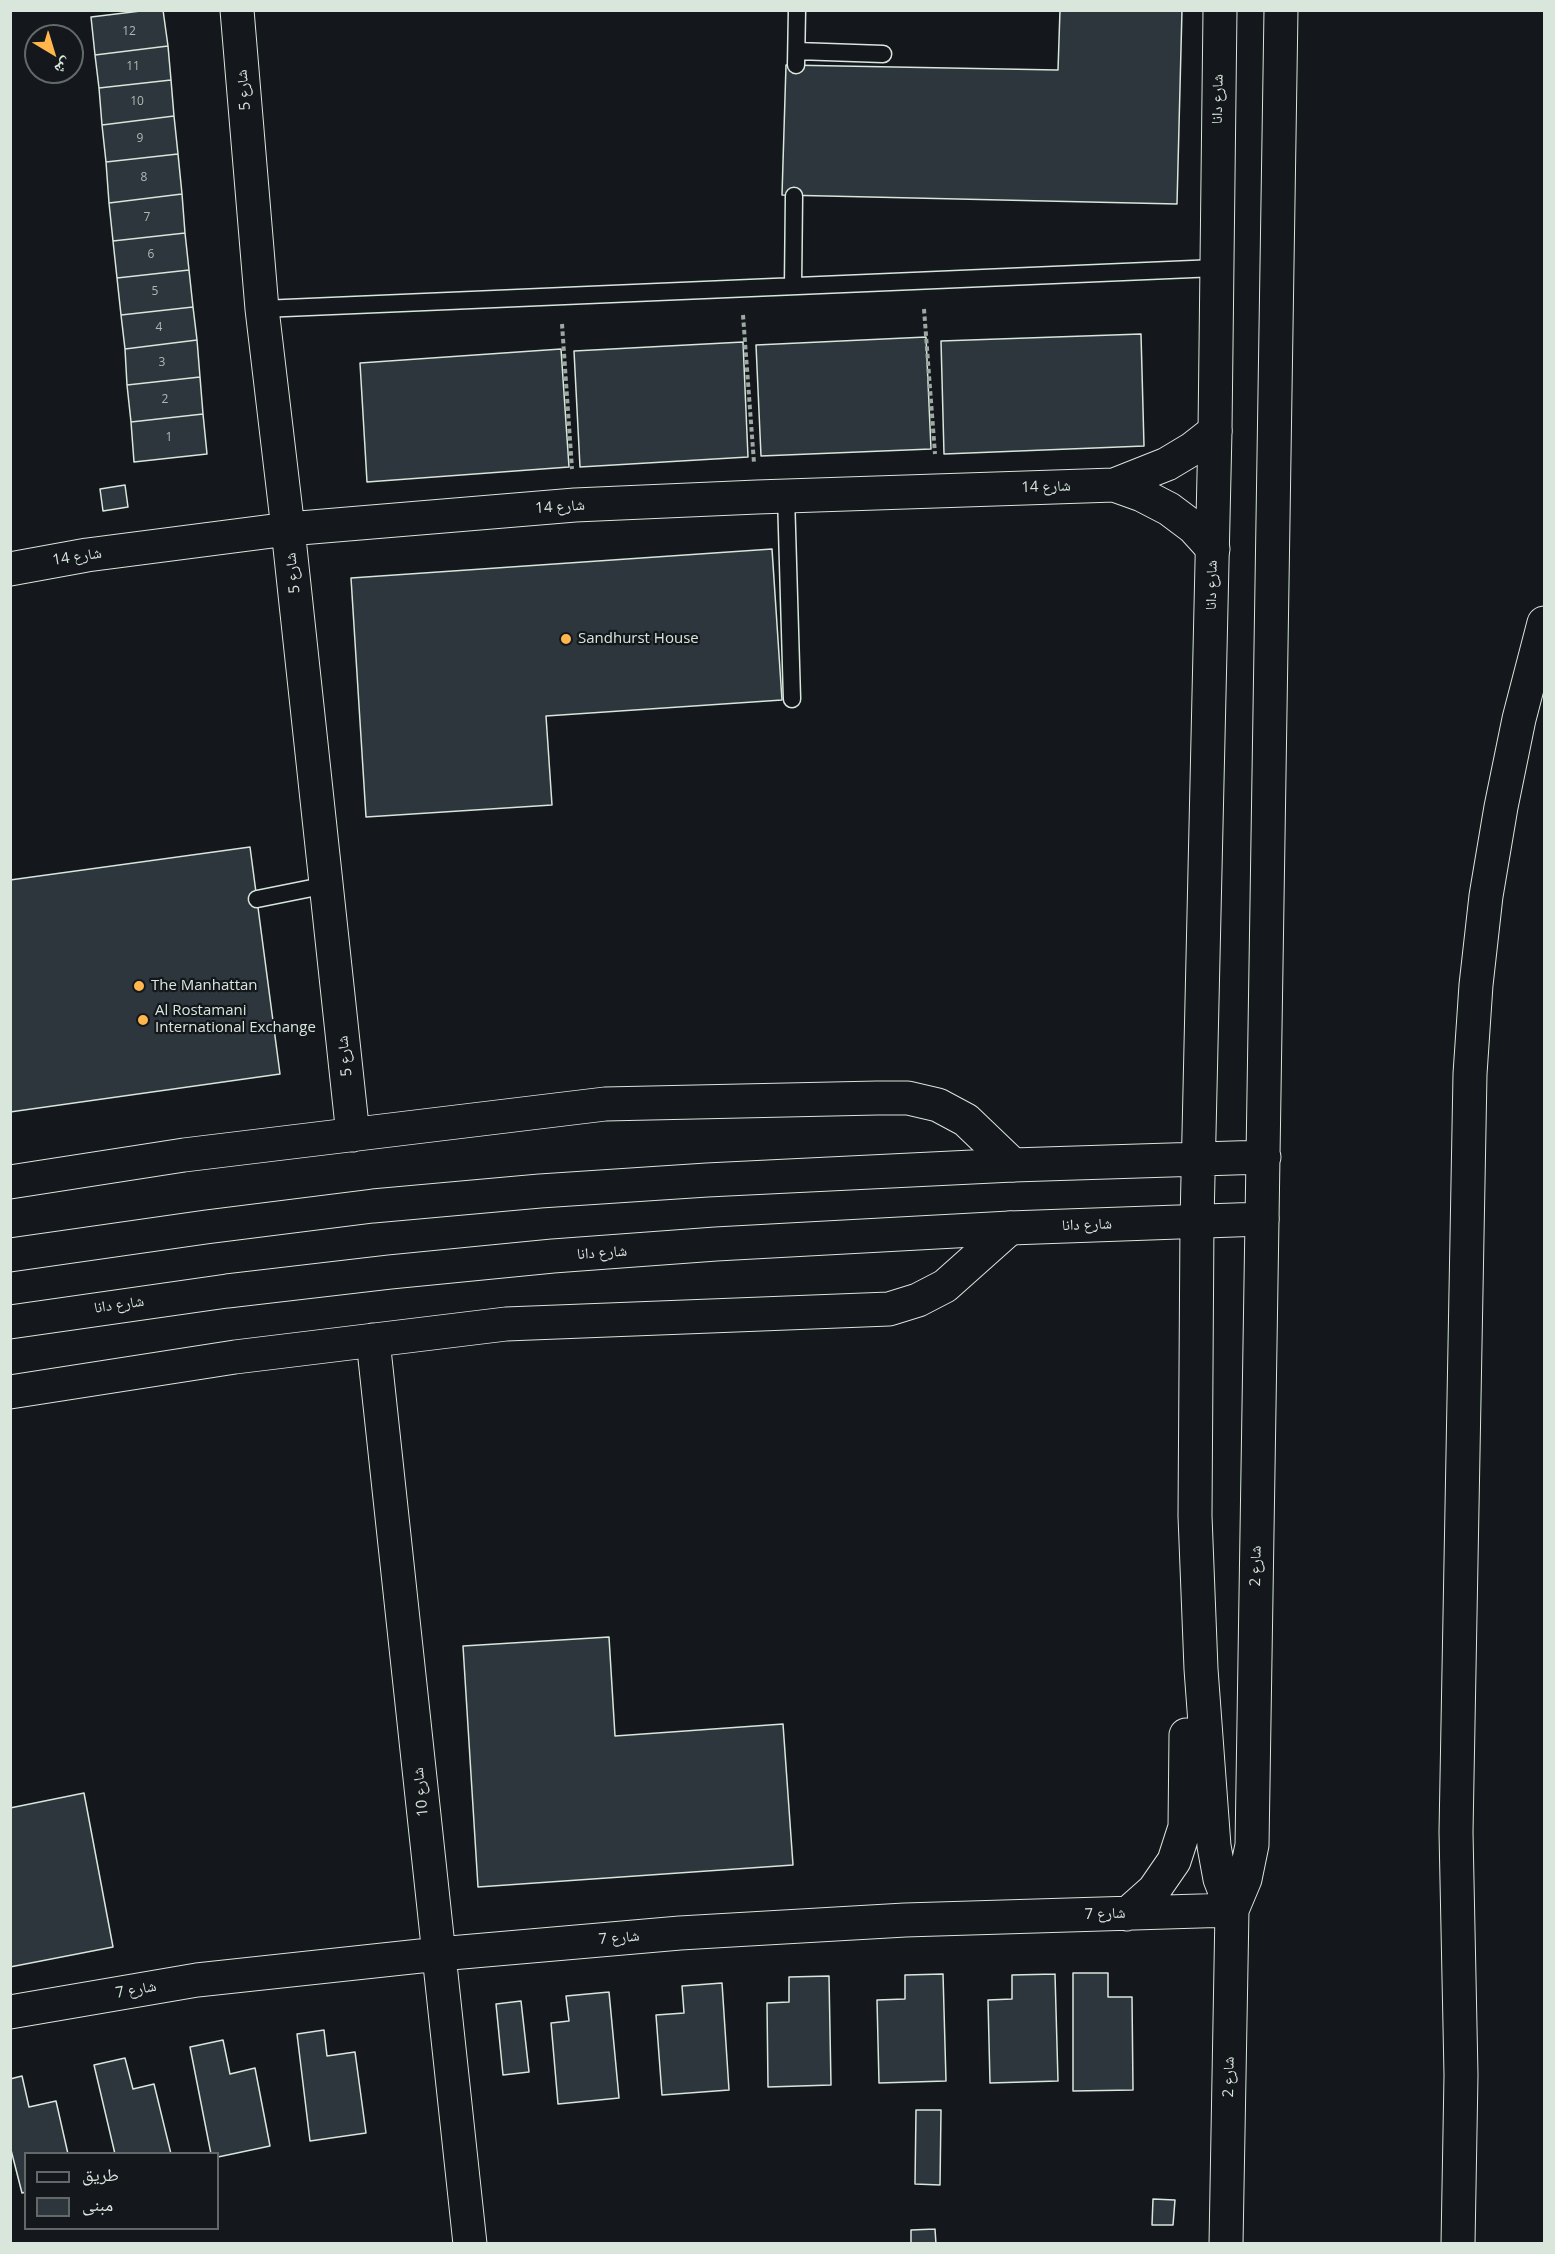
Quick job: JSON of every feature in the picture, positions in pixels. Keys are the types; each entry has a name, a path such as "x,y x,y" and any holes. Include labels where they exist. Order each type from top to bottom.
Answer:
{"main road":[{"name":"شارع 5","path":"237,10 262,309 353,1135"},
{"name":"شارع دانا","path":"1197,1221 1213,549 1220,10"},
{"path":"1262,1219 1281,10"},
{"name":"شارع 14","path":"10,568 87,555 288,529 575,506 771,496 1114,485 1167,464 1192,449 1215,431"},
{"name":"شارع 14","path":"1114,485 1142,495 1169,509 1193,528 1213,549"},
{"path":"1458,2244 1461,2076 1456,1832 1470,1086 1476,985 1486,896 1519,719 1545,623"},
{"path":"10,1182 184,1155 605,1104 908,1098 938,1105 966,1120 1013,1166"},
{"path":"10,1256 183,1230 340,1210 528,1192 707,1180 1264,1157"},
{"name":"شارع دانا","path":"10,1322 227,1291 401,1271 693,1246 1010,1227 1262,1219"},
{"name":"شارع 2","path":"1232,1910 1245,1879 1252,1845 1262,1219"},
{"name":"شارع 2","path":"1197,1221 1195,1516 1202,1669 1214,1846 1221,1879 1232,1910 1226,2244"},
{"path":"10,1392 235,1358 506,1324 889,1309 918,1300 945,1286 1010,1227"},
{"name":"شارع 10","path":"373,1340 470,2244"},
{"path":"1127,1914 1154,1890 1174,1861 1185,1827 1185,1696 1191,1681 1202,1669"},
{"name":"شارع 7","path":"10,2012 197,1980 439,1953 680,1933 881,1921 1232,1910"}],"lane":[{"path":"797,10 796,58 883,54"},
{"path":"793,286 794,196"},
{"path":"262,309 1216,268"},
{"path":"771,496 792,699"},
{"path":"256,899 327,885"}],"path":[{"path":"922,280 938,491"},
{"path":"741,288 771,496"},
{"path":"560,296 575,506"}],"building":[{"path":"163,10 168,46 95,55 91,17"},
{"path":"1060,10 1182,10 1177,204 782,195 786,65 1058,70"},
{"path":"168,46 171,80 99,88 95,55"},
{"path":"171,80 174,116 102,125 99,88"},
{"path":"174,116 178,154 106,162 102,125"},
{"path":"178,154 182,194 109,203 106,162"},
{"path":"182,194 185,233 113,241 109,203"},
{"path":"185,233 189,270 117,278 113,241"},
{"path":"189,270 193,307 121,315 117,278"},
{"path":"193,307 197,340 125,349 121,315"},
{"path":"1141,334 1144,446 944,454 941,341"},
{"path":"926,337 931,449 761,456 756,345"},
{"path":"197,340 200,377 127,385 125,349"},
{"path":"743,342 748,457 580,467 574,351"},
{"path":"561,349 569,467 367,482 360,363"},
{"path":"200,377 203,414 131,422 127,385"},
{"path":"203,414 207,454 134,462 131,422"},
{"path":"125,485 128,507 103,511 100,489"},
{"name":"Sandhurst House","path":"772,549 782,700 546,716 552,805 366,817 351,578"},
{"name":"The Manhattan","path":"250,847 280,1074 10,1112 10,880"},
{"path":"609,1637 615,1736 783,1724 793,1865 478,1887 463,1646"},
{"path":"84,1793 113,1947 10,1967 10,1808"},
{"path":"1073,1973 1108,1973 1108,1997 1132,1997 1133,2090 1073,2091"},
{"path":"943,1974 946,2081 879,2083 877,2000 905,1999 905,1975"},
{"path":"1055,1974 1058,2081 990,2083 988,2000 1012,1999 1012,1975"},
{"path":"829,1976 831,2085 768,2087 767,2003 789,2002 789,1977"},
{"path":"722,1983 729,2090 662,2095 656,2015 684,2013 682,1986"},
{"path":"609,1992 619,2098 558,2104 551,2023 569,2021 566,1996"},
{"path":"521,2001 529,2072 503,2075 496,2004"},
{"path":"324,2030 327,2056 355,2052 366,2133 310,2141 297,2034"},
{"path":"223,2040 230,2074 255,2068 270,2146 219,2157 219,2152 211,2152 190,2047"},
{"path":"125,2058 133,2089 154,2084 171,2152 115,2152 94,2065"},
{"path":"22,2076 29,2107 56,2101 68,2152 24,2152 24,2192 22,2193 10,2146 10,2079"},
{"path":"916,2110 941,2110 940,2185 915,2184"},
{"path":"1153,2199 1175,2200 1173,2225 1152,2225"},
{"path":"935,2229 936,2244 911,2244 911,2230"}],"place":[{"name":"Sandhurst House","path":"566,639"},
{"name":"The Manhattan","path":"139,986"},
{"name":"Al Rostamani International Exchange","path":"143,1020"}]}
